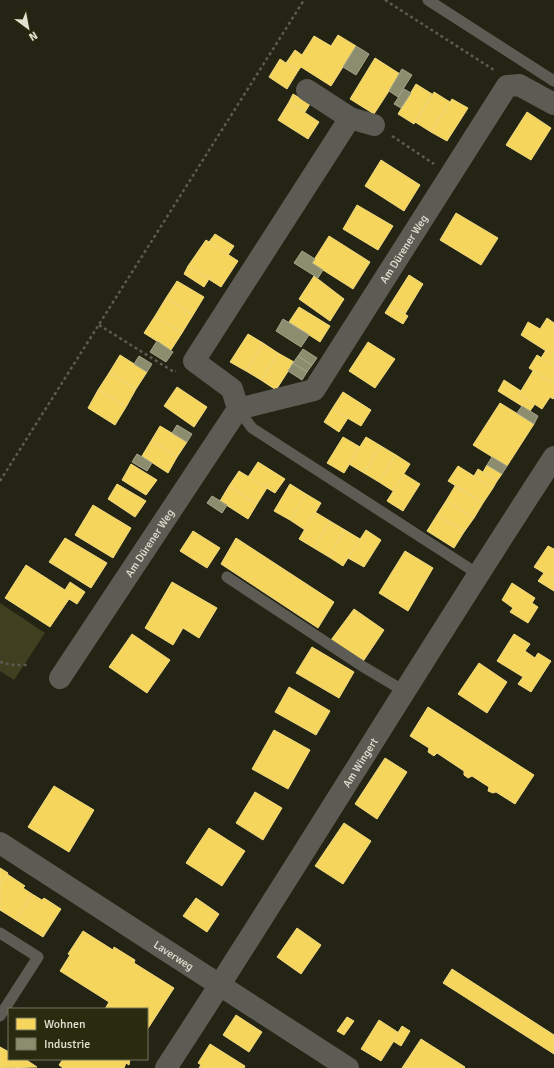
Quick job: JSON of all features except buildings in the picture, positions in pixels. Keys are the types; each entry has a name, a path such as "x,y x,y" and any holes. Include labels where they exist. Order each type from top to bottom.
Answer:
{"street":[{"path":"507,86 518,85 554,104"},
{"name":"Am Dürener Weg","path":"60,678 238,409 314,390 507,86"},
{"path":"307,90 350,118 374,125"},
{"path":"238,409 232,389 194,361 350,118"},
{"name":"Am Wingert","path":"166,1068 220,985 478,574 554,457"},
{"name":"Laverweg","path":"0,843 348,1068"}],"lane":[{"path":"428,0 554,81"},
{"path":"238,409 252,428 478,574"},
{"path":"227,577 362,666 404,691"},
{"path":"0,933 38,957 0,1016"}],"path":[{"path":"0,481 304,0"},
{"path":"385,0 494,70 507,86"},
{"path":"374,125 450,174"},
{"path":"99,325 174,372 194,361"},
{"path":"0,662 11,665 27,665"}],"shaded area":[{"path":"0,603 45,633 14,680 0,671"}]}
